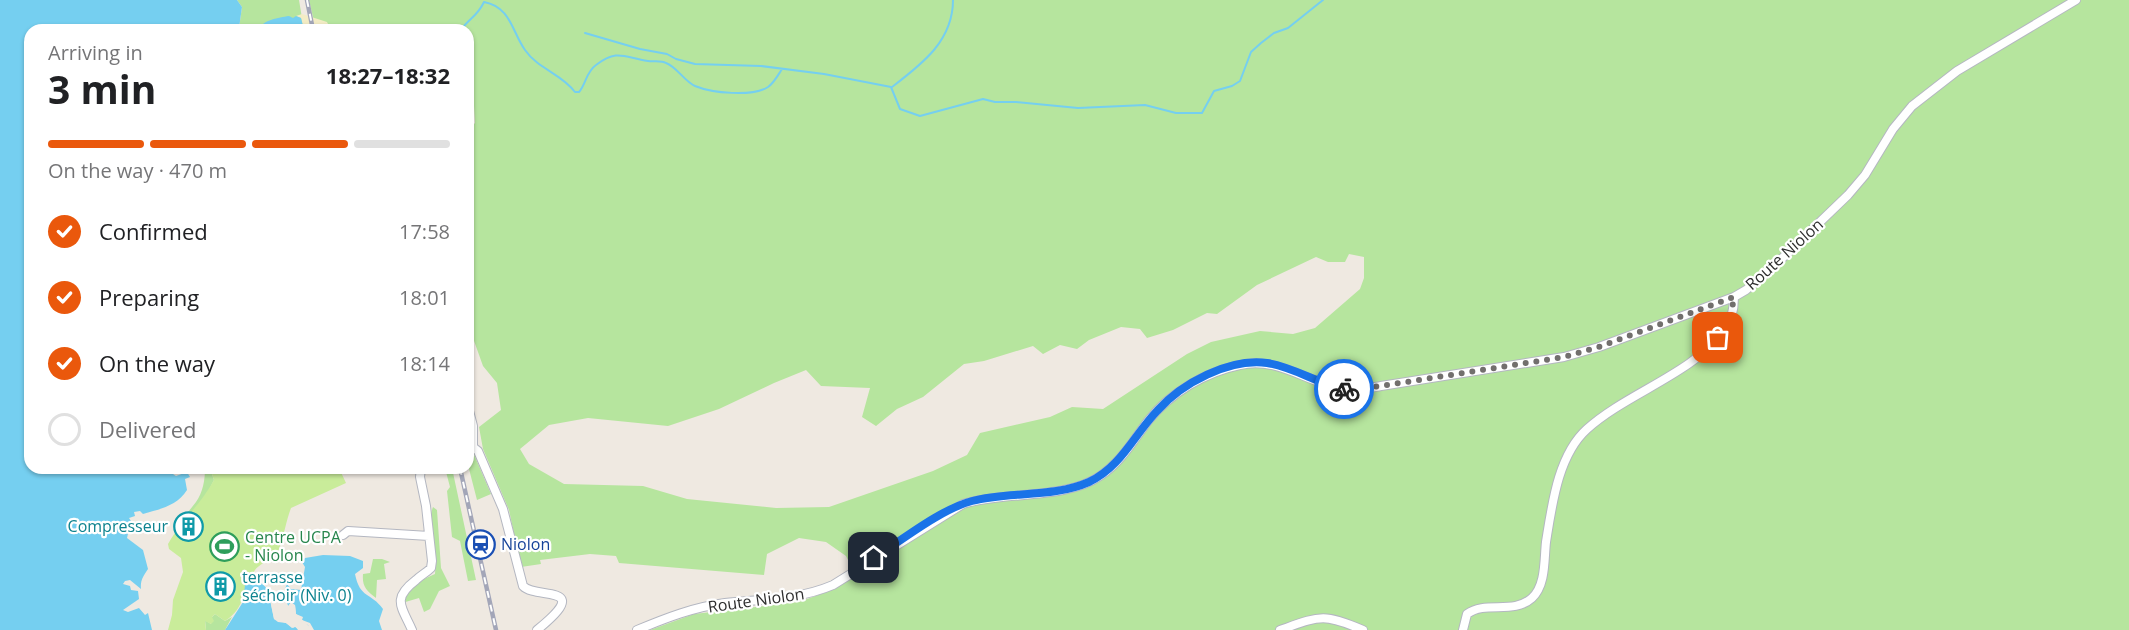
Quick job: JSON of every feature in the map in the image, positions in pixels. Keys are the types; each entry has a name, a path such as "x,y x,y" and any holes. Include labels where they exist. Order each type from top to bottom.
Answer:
{"street":[{"name":"Route Niolon","path":"637,630 696,609 725,603 792,597 816,591 833,585 963,504 982,499 1064,489 1091,481 1120,459 1157,410 1175,395 1208,376 1230,367 1265,363 1278,365 1342,389 1355,390 1564,357 1599,347 1734,297 1760,280 1848,195 1865,175 1900,118 1912,106 1957,71 2076,0"},
{"path":"1463,630 1467,614 1476,609 1516,606 1524,604 1534,596 1541,584 1558,484 1580,436 1600,418 1713,344 1730,321 1734,297"},
{"path":"474,448 478,451 503,509 523,586 531,591 554,593 561,600 561,605 555,615 537,630"},
{"path":"412,630 400,602 401,595 411,583 431,568 432,561 422,474"},
{"path":"343,535 348,531 429,536"},
{"path":"1280,630 1324,617 1363,630"}],"green space":[{"path":"237,0 299,0 303,24 293,18 265,24 240,24 242,7"},
{"path":"309,0 2129,0 2129,630 650,630 694,614 799,602 829,591 855,574 846,556 826,542 799,538 767,554 764,575 619,563 616,556 590,554 540,560 541,564 521,567 509,510 483,449 479,427 501,410 497,383 483,366 474,341 474,24 315,24","holes":["1349,254 1364,257 1364,278 1360,289 1315,328 1293,334 1260,331 1211,342 1187,354 1103,409 1072,407 1050,417 980,433 967,455 933,471 829,507 776,508 687,499 643,486 564,484 529,464 520,449 549,425 588,418 668,426 719,409 806,370 821,386 870,388 862,417 876,426 897,409 923,397 964,364 984,361 1033,346 1043,354 1060,345 1077,349 1089,340 1121,327 1140,329 1147,338 1173,330 1207,313 1217,314 1257,285 1316,257 1328,262 1345,262"]},
{"path":"474,454 491,494 477,500 470,474 474,474"},
{"path":"205,474 212,474 214,480 206,496 183,523 200,494"},
{"name":"Centre UCPA - Niolon","path":"212,474 342,474 346,483 291,508 277,552 255,570 232,616 225,621 215,614 211,624 205,621 206,630 168,630 173,600 183,572 181,558 169,549 168,544 214,480"},
{"path":"447,474 453,474 476,580 468,581 460,541 452,537 447,491 450,487"},
{"path":"433,507 437,510 441,568 450,586 439,591 430,609 424,612 419,598 402,603 411,588 435,574 431,520"},
{"path":"373,559 390,562 384,564 386,579 377,580 376,598 365,588 363,582 363,574 370,573"},
{"path":"215,614 225,621 232,617 225,630 206,630 205,620 211,624"}],"sand":[{"path":"302,14 328,24 302,24 301,18 296,16"}],"water":[{"path":"0,0 237,0 242,7 240,24 24,24 24,474 173,474 176,476 188,474 190,477 185,479 187,490 178,500 168,506 143,514 140,511 134,512 135,516 129,518 131,521 127,538 143,550 148,569 142,580 141,589 130,580 123,584 130,586 131,590 138,591 139,599 123,610 128,612 139,608 145,615 148,613 152,630 0,630"},
{"path":"296,16 301,18 302,24 264,24 276,18"},
{"path":"323,555 350,556 363,561 363,568 355,574 357,582 363,592 383,609 379,621 382,630 313,630 296,614 295,605 288,606 286,601 290,596 285,589 287,584 291,589 301,590 305,567 302,562 305,558"},
{"path":"250,579 260,582 271,591 264,595 270,599 274,619 292,628 295,626 298,630 225,630 243,602 245,585"}],"pier":[{"path":"251,576 261,580 273,590 269,596 272,598 276,617 296,624 301,630 274,619 270,600 264,595 270,591 260,582 250,579"},
{"path":"283,600 288,606 291,602 295,605 296,614 303,617 302,620 310,623 314,630 310,630 308,625 300,622 293,615 292,606 286,608"}],"waterway":[{"path":"892,87 924,60 942,39 952,15 953,0"},
{"path":"585,33 640,49 667,54 695,64 761,66 824,74 891,87 900,109 920,116 983,99 995,102 1078,108 1145,105 1176,113 1202,113 1214,91 1240,81 1251,52 1274,33 1288,28 1323,0"},
{"path":"466,24 484,2 500,9 510,21 530,57 564,81 575,92 579,92 593,68 616,55 664,62 695,86 721,92 742,93 761,90 768,87 782,69"}],"railway":[{"path":"307,0 312,24"},
{"path":"461,474 496,630"}],"way so far":[{"path":"1344,389 1355,390 1564,357 1599,347 1734,297 1730,321 1718,338"}],"place":[{"name":"Compresseur","path":"189,526"},
{"name":"Niolon","path":"480,544"},
{"name":"Centre UCPA - Niolon","path":"224,546"},
{"name":"terrasse séchoir (Niv. 0)","path":"221,586"}],"route":[{"path":"874,558 963,504 982,499 1064,489 1091,481 1110,468 1126,452 1157,410 1166,402 1193,384 1230,367 1252,363 1278,365 1344,389"}]}
